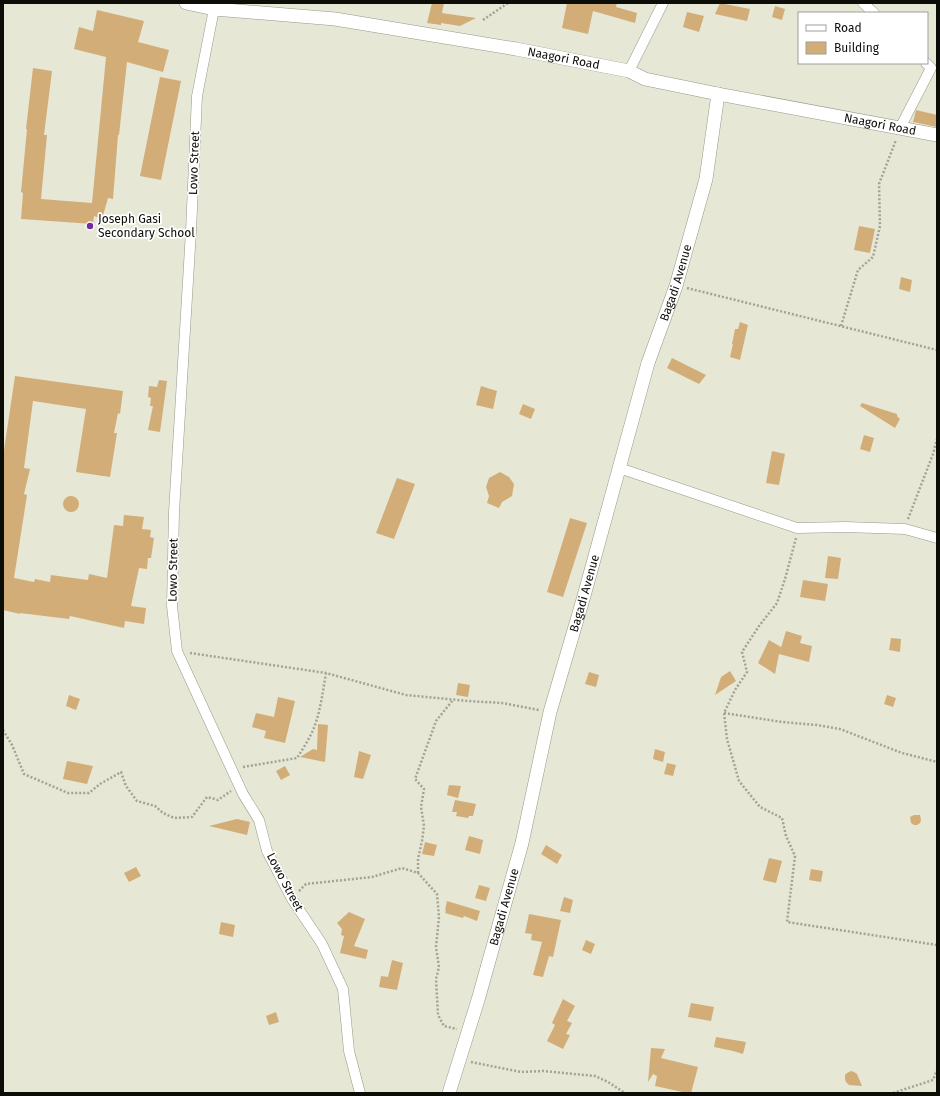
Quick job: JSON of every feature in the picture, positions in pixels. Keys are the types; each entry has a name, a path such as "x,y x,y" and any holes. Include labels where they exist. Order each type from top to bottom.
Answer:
{"street":[{"path":"629,71 663,3"},
{"path":"863,3 873,12"},
{"name":"Naagori Road","path":"194,4 214,9 334,19 516,49 629,71 646,79 718,94 937,135"},
{"name":"Lowo Street","path":"214,9 197,96 191,231 174,512 172,606 177,651 243,794 259,820 267,851 292,899 322,944 343,989 349,1051 360,1093"},
{"path":"900,128 928,66"},
{"name":"Bagadi Avenue","path":"449,1093 522,843 550,712 584,596 648,363 676,286 706,178 718,94"},
{"path":"619,468 797,528 845,527 904,529 937,538"}],"path":[{"path":"483,20 508,3"},
{"path":"841,326 858,270 873,257 880,226 879,184 900,128"},
{"path":"676,286 937,350"},
{"path":"904,529 933,454 937,438"},
{"path":"797,528 794,547 777,603 759,626 742,652 747,672 735,690 724,713 727,739 739,781 760,806 782,818 786,836 795,856 787,922 937,945"},
{"path":"177,651 326,673 406,695 502,703 550,712"},
{"path":"232,769 297,758 316,723 326,673"},
{"path":"418,873 418,859 424,826 421,807 424,789 415,779 436,721 453,700"},
{"path":"724,713 840,729 902,753 937,762"},
{"path":"3,730 12,745 24,774 68,793 89,793 100,784 121,772 126,786 137,801 156,806 163,813 174,818 192,817 206,797 218,800 232,791"},
{"path":"292,899 306,884 372,877 402,868 418,873 437,894 439,917 436,947 439,967 436,979 438,1015 444,1026 468,1031"},
{"path":"460,1059 495,1068 521,1072 543,1071 596,1076 625,1093"},
{"path":"893,1093 933,1080 937,1070"}],"building":[{"path":"432,3 444,3 442,13 476,18 460,26 441,23 441,25 427,23"},
{"path":"567,3 617,3 616,7 637,13 635,23 593,11 588,34 562,28"},
{"path":"720,3 750,9 747,21 715,14"},
{"path":"775,6 785,9 782,20 772,17"},
{"path":"97,10 144,21 138,42 169,50 163,72 127,62 118,135 113,199 108,198 102,219 94,216 93,224 21,219 23,193 21,192 26,129 33,68 52,71 44,135 47,135 41,199 92,203 106,57 74,49 79,27 93,31"},
{"path":"687,12 704,16 699,32 683,27"},
{"path":"160,77 181,81 161,180 140,176"},
{"path":"916,110 937,115 937,127 913,122"},
{"path":"859,226 875,229 870,253 854,250"},
{"path":"901,277 912,280 910,292 899,289"},
{"path":"740,322 748,325 740,360 730,357 735,329 738,329"},
{"path":"672,358 706,375 699,384 667,368"},
{"path":"15,376 123,391 120,414 118,413 114,433 117,433 110,477 76,472 86,409 33,401 24,468 30,469 24,494 27,495 14,578 34,582 35,579 50,582 51,575 88,580 89,574 107,578 114,525 123,526 124,515 144,517 142,529 151,530 150,537 154,538 151,558 148,558 147,569 139,568 131,606 146,608 144,624 125,621 124,628 70,616 69,619 20,614 3,610 3,457"},
{"path":"159,380 167,381 160,432 148,430 153,406 150,406 151,398 148,397 149,386 157,387"},
{"path":"481,386 497,391 493,409 476,405"},
{"path":"862,403 897,414 900,419 895,428 860,406"},
{"path":"523,404 535,409 531,419 519,414"},
{"path":"864,435 874,438 870,452 860,449"},
{"path":"772,451 785,454 779,485 766,483"},
{"path":"500,472 509,477 514,484 512,496 502,502 499,508 487,503 489,496 486,487 489,478"},
{"path":"397,478 415,484 394,539 376,533"},
{"path":"71,496 77,498 79,504 77,510 71,512 65,510 63,504 65,498"},
{"path":"570,518 587,523 563,597 547,592"},
{"path":"828,556 841,558 838,579 825,578"},
{"path":"803,580 828,584 825,601 800,597"},
{"path":"786,631 802,636 800,643 812,646 809,662 779,654 775,674 758,663 769,640 781,647 780,651"},
{"path":"891,638 901,639 900,652 889,650"},
{"path":"730,671 736,681 715,695 721,677"},
{"path":"589,672 599,675 596,687 585,684"},
{"path":"458,683 470,685 468,697 456,695"},
{"path":"69,695 80,699 76,710 66,706"},
{"path":"887,695 896,698 893,707 884,704"},
{"path":"278,697 295,701 285,743 264,738 266,731 252,727 256,713 274,717"},
{"path":"318,724 328,725 325,762 300,757 313,749 317,750"},
{"path":"655,749 665,752 663,762 653,759"},
{"path":"359,751 371,755 363,779 354,777"},
{"path":"67,761 93,766 87,784 63,779"},
{"path":"667,763 676,765 673,776 664,774"},
{"path":"285,766 290,775 281,780 276,771"},
{"path":"449,785 461,786 458,798 447,795"},
{"path":"455,800 476,804 473,816 469,816 468,818 456,816 457,812 452,812"},
{"path":"920,815 921,820 917,825 911,823 910,817"},
{"path":"237,819 250,822 247,835 209,826"},
{"path":"469,836 483,840 480,854 465,850"},
{"path":"425,842 437,845 434,856 422,854"},
{"path":"546,845 562,855 557,864 541,854"},
{"path":"769,858 782,861 776,883 763,880"},
{"path":"136,867 141,876 129,882 124,873"},
{"path":"811,869 823,871 821,882 809,880"},
{"path":"479,885 490,888 486,901 475,898"},
{"path":"564,897 573,900 570,913 560,911"},
{"path":"447,901 480,911 477,921 464,916 463,918 445,913"},
{"path":"349,912 365,919 354,946 368,950 366,959 340,953 344,936 341,935 342,929 337,923"},
{"path":"529,914 561,920 553,957 549,956 543,977 533,975 542,942 531,940 532,934 525,933"},
{"path":"221,922 235,925 233,937 219,934"},
{"path":"586,940 595,944 591,954 582,950"},
{"path":"392,960 403,963 397,990 379,987 381,976 388,977"},
{"path":"563,999 575,1006 567,1021 572,1023 566,1034 570,1035 563,1049 547,1041 555,1025 552,1023"},
{"path":"691,1003 714,1007 711,1021 688,1017"},
{"path":"276,1012 279,1022 269,1025 266,1016"},
{"path":"716,1037 746,1042 743,1054 714,1047"},
{"path":"651,1048 665,1049 661,1058 698,1067 691,1093 655,1086 657,1076 653,1074 648,1082"},
{"path":"851,1071 857,1074 862,1086 849,1085 846,1082 845,1075"}],"place":[{"name":"Joseph Gasi Secondary School","path":"90,226"}]}
